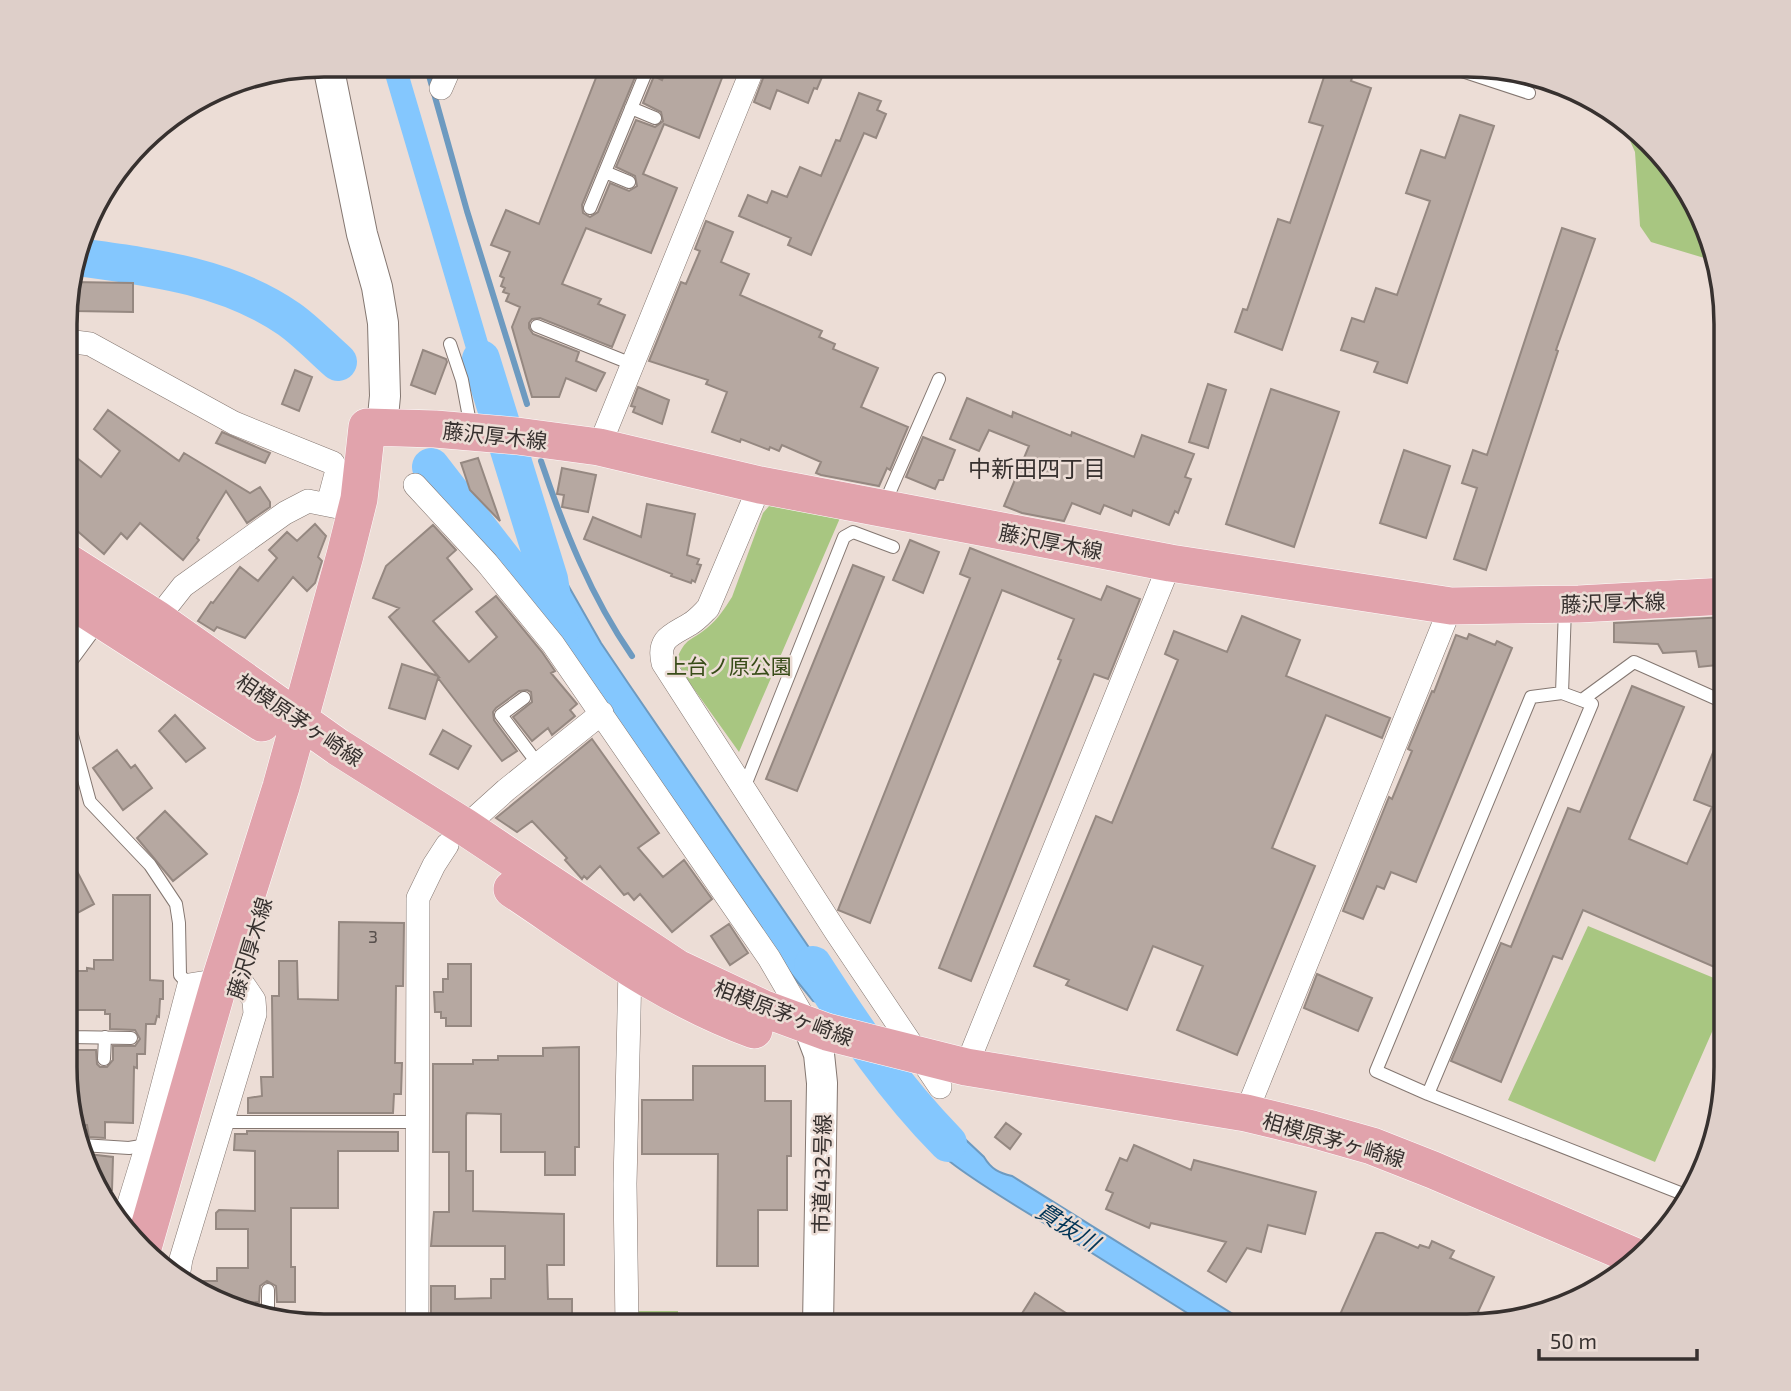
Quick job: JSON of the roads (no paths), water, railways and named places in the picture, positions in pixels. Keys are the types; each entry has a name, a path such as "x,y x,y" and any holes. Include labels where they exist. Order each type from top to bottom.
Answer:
{"main road":[{"name":"藤沢厚木線","path":"375,427 490,434 599,447 760,485 1170,563 1451,606 1714,597"},
{"name":"藤沢厚木線","path":"302,736 342,508 375,427"},
{"name":"藤沢厚木線","path":"146,1238 216,981 326,665 366,525 375,427"},
{"name":"相模原茅ヶ崎線","path":"77,568 157,619 302,736 456,836 677,968 762,1008 824,1043"},
{"name":"相模原茅ヶ崎線","path":"80,606 259,721 302,736"},
{"name":"相模原茅ヶ崎線","path":"456,836 630,970 695,1006 751,1029 824,1043 1308,1153 1424,1191 1607,1270"},
{"name":"藤沢厚木線","path":"157,1249 216,981"},
{"name":"相模原茅ヶ崎線","path":"931,1069 1246,1113 1312,1129 1373,1146 1629,1254"}],"street":[{"path":"330,77 383,323 385,396 375,427"},
{"path":"442,88 446,77"},
{"path":"599,447 749,77"},
{"path":"77,342 90,344 234,423 332,463 337,470 342,508 309,501 285,513 183,586 157,619"},
{"path":"415,485 487,563 552,644 602,713 824,1043"},
{"path":"760,485 708,608 694,623 671,634 660,653 688,705 931,1069"},
{"path":"931,1069 1170,563"},
{"path":"1246,1113 1451,606"},
{"path":"416,1313 418,898 434,865 456,836 506,789 602,713"},
{"path":"627,1313 625,1184 630,970"},
{"path":"126,1214 147,1145 216,981 254,1000 255,1014 180,1267"},
{"name":"市道432号線","path":"818,1313 824,1043"}],"lane":[{"path":"590,208 644,77"},
{"path":"1484,78 1529,93"},
{"path":"631,108 655,118"},
{"path":"605,172 629,182"},
{"path":"537,326 632,364"},
{"path":"450,344 462,380 490,434"},
{"path":"882,509 939,379"},
{"path":"744,788 844,537 853,532 893,547"},
{"path":"1562,694 1565,604"},
{"path":"1582,701 1634,662 1714,697"},
{"path":"1429,1094 1592,704 1562,694 1531,697 1376,1071 1429,1094 1679,1193"},
{"path":"524,698 502,715 538,764"},
{"path":"78,756 90,802 150,865 176,904 180,975 216,981"},
{"path":"78,1037 131,1038"},
{"path":"104,1059 105,1037"},
{"path":"223,1122 416,1122"},
{"path":"90,1146 129,1148 147,1145"},
{"path":"268,1290 268,1308"}],"water":[{"path":"556,564 601,643 836,987 859,1015 813,1001 783,964 524,594 533,581"},
{"name":"貫抜川","path":"888,1101 933,1109 996,1170 1012,1176 1232,1314 1189,1314 962,1171 904,1121"}],"waterway":[{"path":"398,77 481,359"},
{"path":"429,77 467,211 527,404"},
{"path":"86,258 188,276 240,293 289,319 338,362"},
{"path":"481,359 549,579 555,617"},
{"path":"541,461 559,512 591,586 632,656"},
{"path":"431,467 526,590 562,627"},
{"path":"813,965 876,1057 910,1101 948,1143"}],"district":[{"name":"中新田四丁目","path":"1037,468"}],"park label":[{"name":"上台ノ原公園","path":"729,665"}]}
